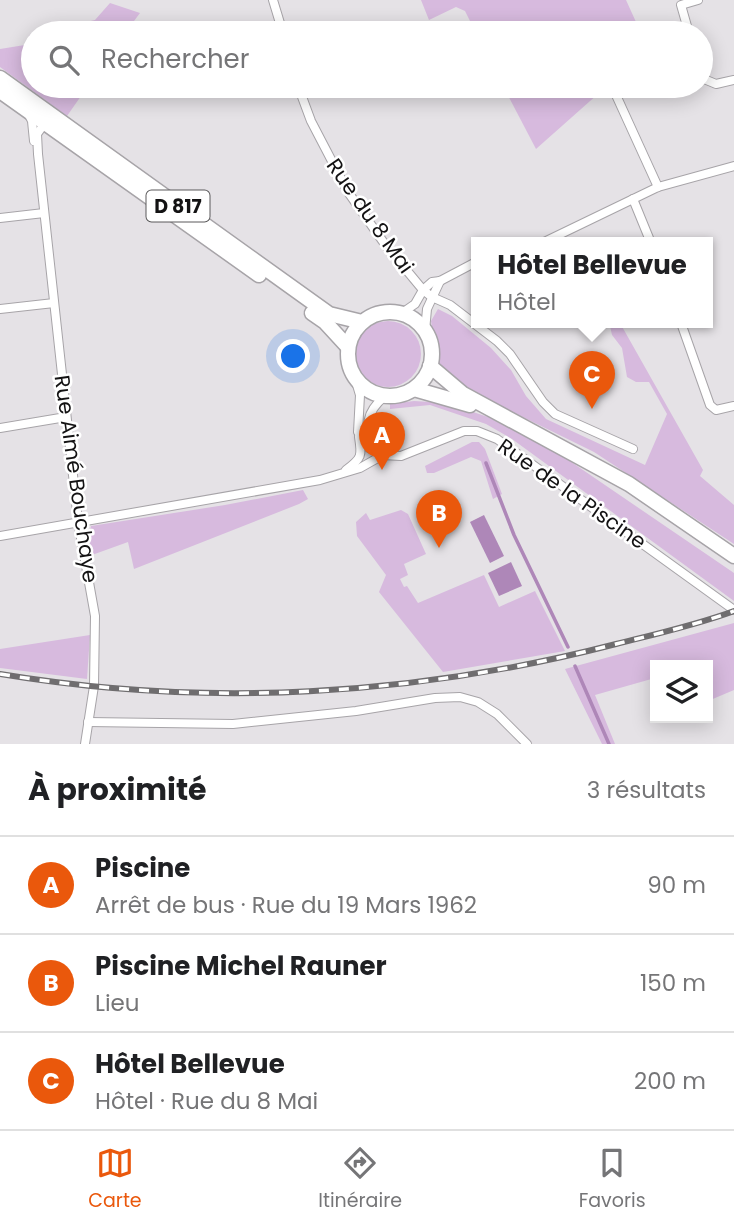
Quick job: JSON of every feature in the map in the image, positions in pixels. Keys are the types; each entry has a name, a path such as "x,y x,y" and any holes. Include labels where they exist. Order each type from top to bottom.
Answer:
{"main road":[{"name":"D 817","path":"0,78 21,93"},
{"name":"D 817","path":"0,92 325,322 348,347"},
{"name":"D 817","path":"28,98 329,314 362,322"},
{"path":"381,313 402,313 411,317 425,331 430,342 430,366 424,379 414,389 395,396 374,393 355,378 350,369 348,347 355,329 362,322 381,313"},
{"path":"430,366 463,394 629,484 734,556"},
{"path":"414,389 501,415"}],"street":[{"path":"273,0 279,21"},
{"path":"686,21 681,5 698,0"},
{"path":"713,83 734,80"},
{"name":"Rue du 8 Mai","path":"302,98 311,121 348,192 384,243 423,290 471,321"},
{"path":"617,98 658,187"},
{"path":"26,110 32,121 38,154"},
{"name":"Rue Aimé Bouchaye","path":"45,123 37,134 38,154 78,521 96,630 94,686 85,744"},
{"path":"555,237 658,187 734,166"},
{"path":"633,200 649,237"},
{"path":"0,218 44,213"},
{"path":"402,313 415,304 423,290 432,282 440,281 471,265"},
{"path":"425,331 427,309 440,281"},
{"path":"0,309 54,303"},
{"name":"Rue du 8 Mai","path":"480,328 510,354 543,402 555,414 632,449"},
{"path":"683,328 710,405 716,410 734,406"},
{"path":"0,536 320,480 346,470 361,454 358,431 360,395 355,378"},
{"path":"379,452 368,429 373,407 385,396"},
{"path":"0,428 66,416"},
{"path":"358,431 369,448 379,452"},
{"name":"Rue de la Piscine","path":"320,480 360,468 379,452 401,456 464,431 477,431 497,439 734,610"},
{"path":"88,722 233,724 460,697 478,702 498,715 527,744"}],"shaded area":[{"path":"421,0 626,0 636,21 470,21 465,11 456,7 429,20"},
{"path":"110,3 140,13 134,21 91,21 95,20"},
{"path":"21,46 21,82 0,67 0,49"},
{"path":"42,98 80,98 67,116"},
{"path":"509,98 593,98 536,149"},
{"path":"438,309 452,316 491,348 511,370 526,396 546,419 645,465 667,414 649,382 636,382 627,377 622,348 612,335 610,328 623,328 703,470 700,476 734,505 734,544 594,452 447,377 437,362 431,321"},
{"path":"394,321 412,330 419,341 419,367 412,378 401,385 382,387 364,378 357,367 355,348 364,330 375,323"},
{"path":"414,401 446,403 488,417 561,455 734,573 734,601 512,439 486,424 430,405 390,409 390,404"},
{"path":"472,442 479,442 485,449 502,494 493,499 481,461 471,457 434,473 427,473 425,466"},
{"path":"303,490 308,499 299,504 134,569 128,542 92,555 89,538 91,526"},
{"path":"401,510 408,514 426,554 404,564 408,575 400,579 418,603 484,575 499,607 535,591 565,651 443,672 379,592 386,575 357,536 356,522 366,513 370,520"},
{"path":"484,515 504,556 490,563 470,522"},
{"path":"511,562 522,586 499,596 488,573"},
{"path":"734,623 734,690 713,699 713,660 650,660 650,679 595,695 615,744 602,744 565,669"},
{"path":"90,635 87,679 0,668 0,649"}],"waterway":[{"path":"486,463 514,535 568,647"},
{"path":"575,666 609,744"}],"railway":[{"path":"0,674 77,685 154,691 310,691 387,685 540,662 676,629 734,611"}],"place":[{"name":"Hôtel Bellevue","path":"592,409"},
{"name":"Piscine","path":"382,470"},
{"name":"Piscine Michel Rauner","path":"439,548"}]}
